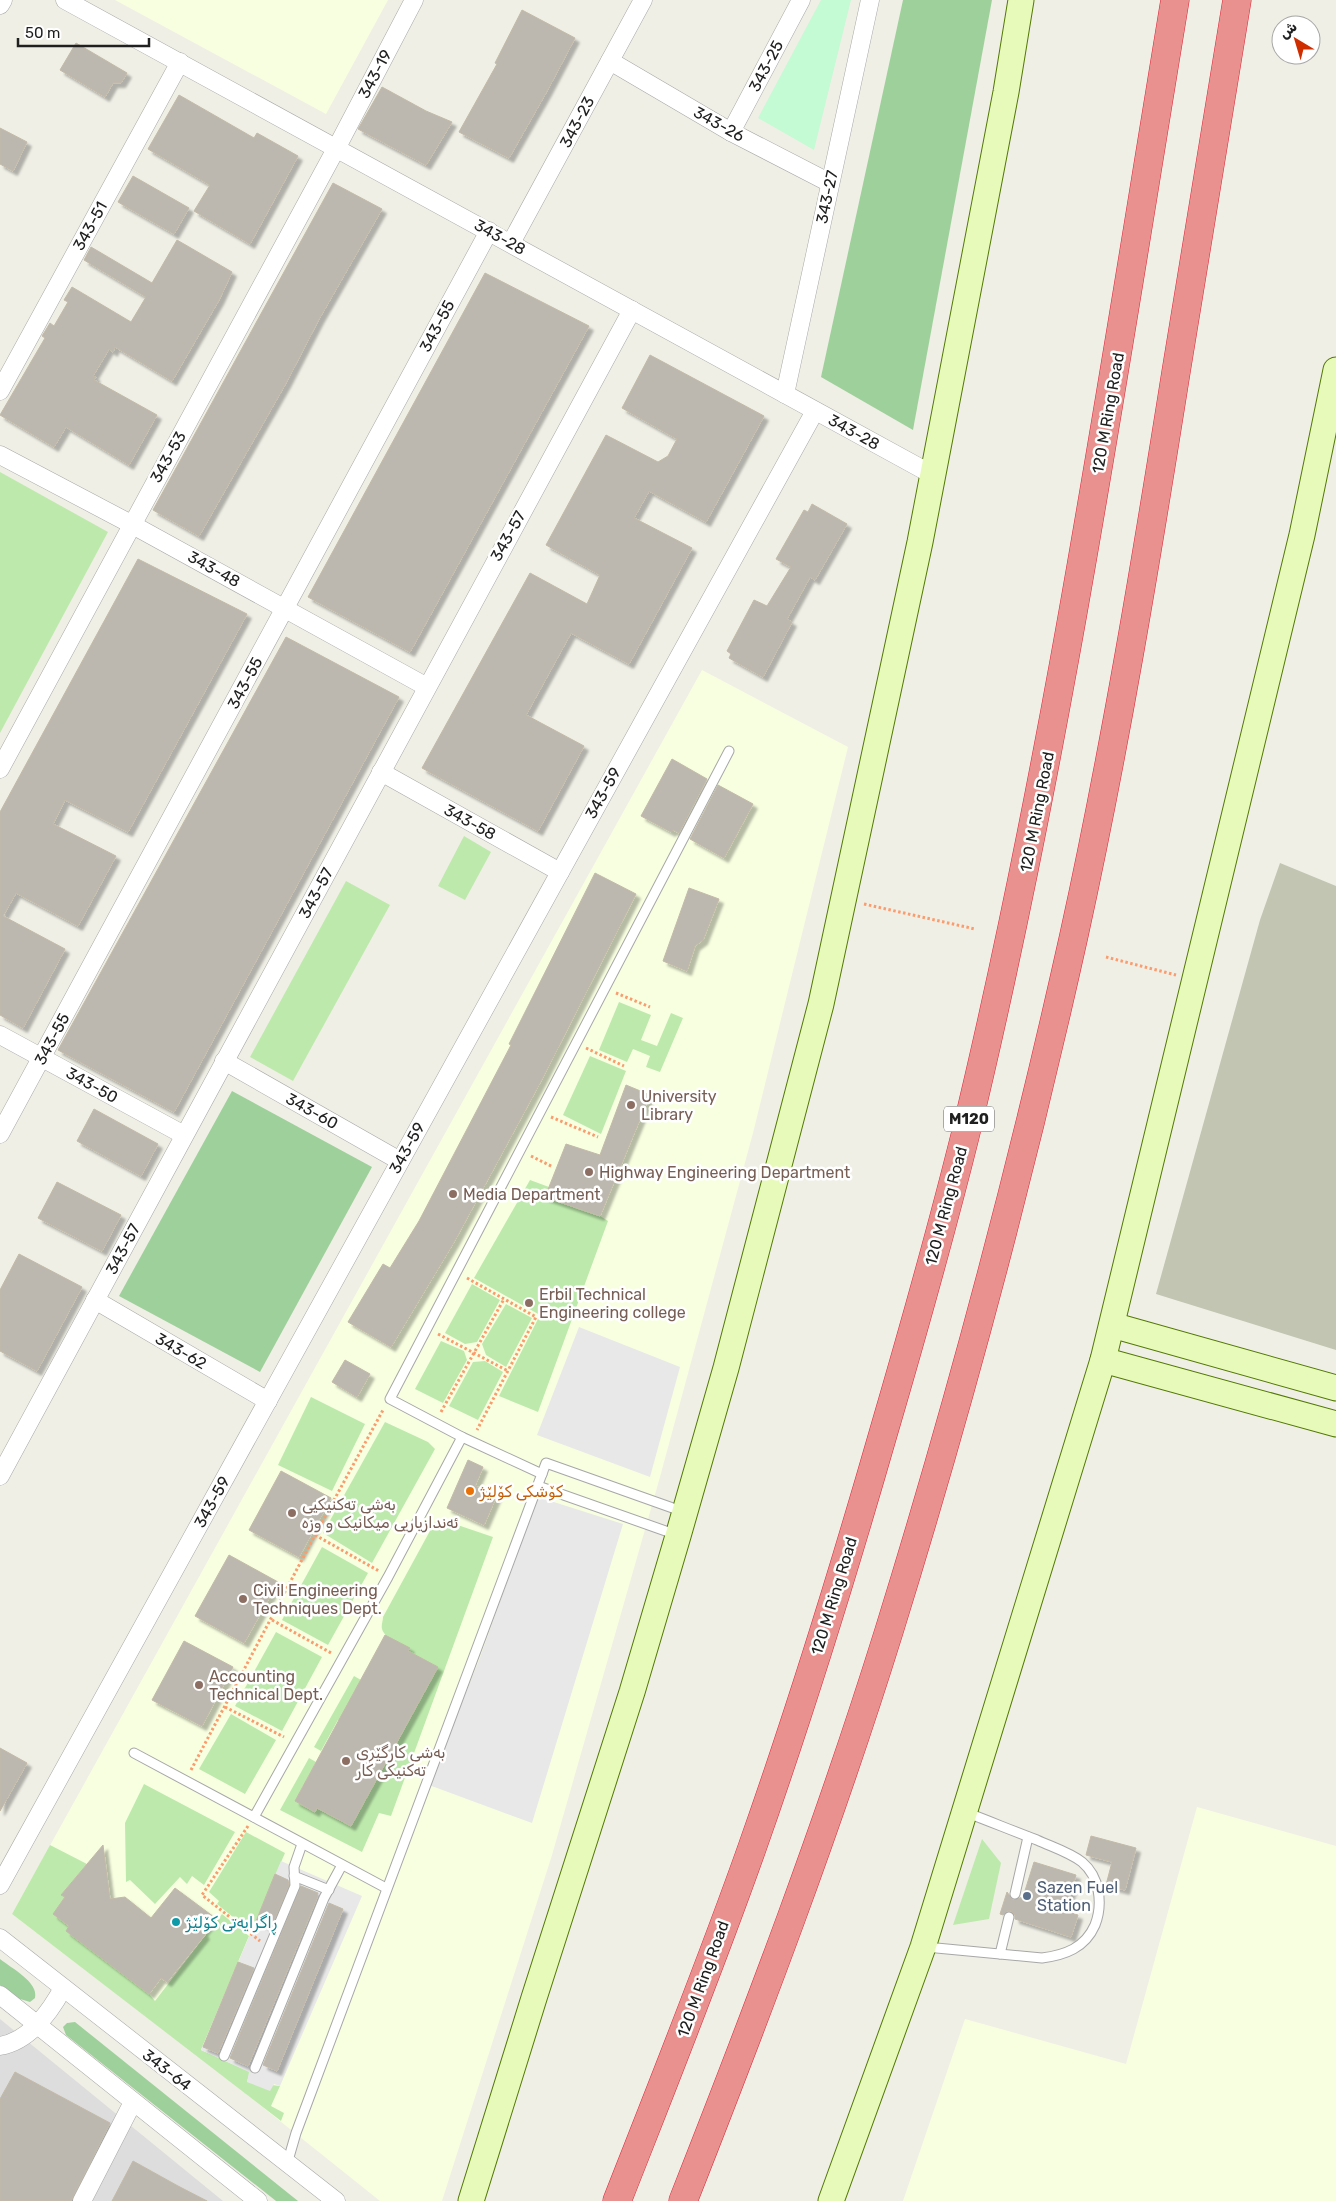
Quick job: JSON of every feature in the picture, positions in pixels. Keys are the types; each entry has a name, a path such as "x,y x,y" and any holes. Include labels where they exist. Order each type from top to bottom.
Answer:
{"highway":[{"name":"120 M Ring Road","path":"618,2201 672,2063 752,1848 796,1719 853,1537 903,1365 964,1140 1012,933 1066,662 1175,0"},
{"path":"683,2201 741,2054 809,1868 888,1635 950,1426 1030,1125 1075,930 1133,638 1237,0"}],"street":[{"path":"0,5 3,0"},
{"name":"343-28","path":"66,0 933,475"},
{"name":"343-19","path":"337,147 414,0"},
{"name":"343-23","path":"511,243 643,0"},
{"name":"343-25","path":"730,132 801,0"},
{"name":"343-27","path":"785,394 870,0"},
{"path":"472,2201 534,1998 632,1692 685,1512 726,1368 821,1004 933,475 1006,92 1021,0"},
{"name":"343-26","path":"610,61 730,132 830,183"},
{"name":"343-51","path":"0,391 180,62"},
{"name":"343-53","path":"0,769 131,524 337,147"},
{"name":"343-55","path":"0,1134 489,231"},
{"name":"343-57","path":"0,1476 632,310"},
{"path":"832,2201 923,1947 1112,1325 1325,440 1336,370"},
{"name":"343-59","path":"0,1885 816,410"},
{"name":"343-48","path":"0,454 285,608 426,687"},
{"name":"343-58","path":"381,772 560,872"},
{"name":"343-50","path":"0,1034 184,1136"},
{"name":"343-60","path":"224,1061 400,1161"},
{"name":"343-62","path":"95,1300 268,1401"},
{"path":"1112,1325 1336,1388"},
{"path":"1102,1360 1336,1424"},
{"name":"343-64","path":"0,1938 336,2201"},
{"path":"2,2049 47,2014 63,1988"},
{"path":"0,1996 249,2198"},
{"path":"82,2201 133,2102"}],"lane":[{"path":"542,1474 435,1423 390,1398 729,751"},
{"path":"254,1817 388,1577 462,1436"},
{"path":"287,2164 296,2133 386,1888 546,1463 685,1512"},
{"path":"538,1486 678,1536"},
{"path":"134,1753 386,1888"},
{"path":"923,1947 1042,1958 1061,1956 1078,1947 1092,1933 1099,1915 1100,1896 1094,1878 1083,1863 1067,1852 965,1812"},
{"path":"1014,1894 1028,1837"},
{"path":"224,2056 295,1886 294,1867 302,1844"},
{"path":"255,2068 324,1898 342,1865"},
{"path":"294,1876 329,1890"},
{"path":"1000,1954 1009,1916"}],"path":[{"path":"843,900 975,929"},
{"path":"1106,958 1195,979"},
{"path":"604,988 650,1008"},
{"path":"575,1044 624,1066"},
{"path":"539,1111 598,1137"},
{"path":"519,1150 552,1167"},
{"path":"455,1272 536,1317 473,1440"},
{"path":"435,1423 504,1299"},
{"path":"426,1328 508,1371"},
{"path":"186,1780 272,1620 314,1535 390,1398"},
{"path":"314,1535 388,1577"},
{"path":"272,1620 342,1659"},
{"path":"225,1707 296,1743"},
{"path":"254,1817 202,1895 269,1947"}],"shaded area":[{"path":"115,0 388,0 326,114"},
{"name":"Erbil Technical Engineering college","path":"702,670 848,747 753,1133 660,1477 552,1855 442,2201 380,2201 235,2085 12,1914"},
{"path":"1280,863 1336,886 1336,1350 1156,1294 1260,920"},
{"path":"579,1327 680,1367 650,1477 537,1435"},
{"path":"538,1497 623,1524 532,1823 429,1785 479,1660"},
{"path":"1197,1807 1336,1846 1336,2201 903,2201 965,2019 1126,2064"},
{"path":"281,1861 362,1896 280,2086 274,2084 270,2091 247,2082 249,2072 201,2050"},
{"path":"0,2019 223,2201 0,2201"}],"green space":[{"path":"821,0 851,0 814,150 758,118"},
{"path":"903,0 992,0 913,430 821,377"},
{"path":"0,472 108,532 0,733"},
{"path":"464,836 491,852 465,900 438,886"},
{"path":"346,881 390,905 293,1081 250,1057"},
{"path":"619,1002 651,1015 641,1040 657,1046 671,1013 683,1018 660,1072 646,1067 650,1056 633,1049 627,1062 599,1050"},
{"path":"590,1056 626,1071 601,1134 563,1115"},
{"path":"232,1091 372,1167 260,1372 119,1296"},
{"path":"530,1180 549,1187 546,1197 600,1216 608,1221 538,1412 499,1396 540,1315 474,1278"},
{"path":"472,1284 500,1300 477,1342 465,1344 445,1333"},
{"path":"506,1304 532,1318 506,1367 486,1355 482,1344"},
{"path":"441,1341 464,1351 467,1360 443,1403 415,1389"},
{"path":"485,1361 503,1372 478,1420 449,1406 473,1362"},
{"path":"311,1397 365,1424 332,1491 278,1465"},
{"path":"385,1422 428,1442 435,1449 372,1563 323,1533"},
{"path":"437,1518 493,1537 391,1816 379,1813 362,1852 280,1810 309,1758 316,1762 295,1801 315,1812 317,1808 351,1826 391,1751 338,1720 321,1751 314,1747 354,1676 361,1680 398,1741 437,1667 390,1639 382,1629 383,1617"},
{"path":"322,1547 368,1573 328,1645 282,1620"},
{"path":"276,1632 322,1657 282,1731 235,1706"},
{"path":"231,1714 276,1740 245,1794 199,1769"},
{"path":"144,1784 235,1832 204,1885 192,1876 187,1884 180,1877 155,1904 130,1880 126,1882 125,1823"},
{"path":"246,1832 285,1853 251,1932 217,1904 219,1901 209,1892"},
{"path":"982,1839 1001,1863 989,1919 953,1925"},
{"path":"50,1845 87,1864 62,1894 65,1897 54,1914 155,2001 222,1914 249,1936 201,2050 250,2072 247,2082 280,2086 271,2106 284,2113 281,2121 12,1914"},
{"path":"0,1959 33,1986 35,1998 30,2002 17,1998 0,1985"},
{"path":"75,2022 298,2201 276,2201 66,2035 63,2027 67,2023"}],"building":[{"path":"522,10 575,38 509,158 459,132 497,64 495,63"},
{"path":"76,43 127,73 121,83 113,83 105,97 60,70"},
{"path":"382,87 426,111 452,122 426,165 358,129"},
{"path":"179,95 254,138 257,133 298,156 250,244 194,211 210,185 148,149"},
{"path":"0,128 27,142 13,171 0,164"},
{"path":"133,176 189,208 174,234 118,202"},
{"path":"333,183 382,209 199,536 153,510"},
{"path":"177,240 232,272 219,300 172,381 115,347 113,352 109,349 93,376 96,377 94,380 157,415 129,465 66,427 54,447 0,415 45,338 42,336 50,323 54,326 68,302 64,300 72,287 131,322 146,297 84,260 91,247 152,283"},
{"path":"485,273 589,326 410,652 308,597"},
{"path":"650,355 764,416 706,522 649,491 634,518 692,548 629,664 571,633 526,715 584,746 538,831 422,768 530,573 587,604 600,575 546,545 606,435 658,462 668,456 677,439 622,408"},
{"path":"812,504 847,524 815,580 810,577 787,619 792,622 763,677 729,658 731,654 727,651 754,600 767,606 791,567 776,559 804,510 808,512"},
{"path":"138,559 247,614 128,832 65,800 53,824 116,856 78,926 16,893 3,916 65,949 23,1028 0,1015 0,812"},
{"path":"286,637 399,697 174,1112 58,1050"},
{"path":"672,759 707,779 679,833 673,830 671,832 641,816"},
{"path":"718,785 753,804 724,858 690,839"},
{"path":"595,873 636,894 542,1079 454,1242 391,1347 348,1322 383,1264 390,1268 419,1221 511,1045 509,1044"},
{"path":"689,888 719,899 703,940 695,946 687,971 663,961"},
{"path":"626,1085 650,1095 600,1216 545,1197 566,1144 600,1155"},
{"path":"94,1109 158,1144 141,1176 77,1141"},
{"path":"57,1182 121,1215 102,1251 38,1218"},
{"path":"19,1254 82,1287 37,1371 0,1351 0,1290"},
{"path":"345,1360 370,1374 357,1397 332,1382"},
{"name":"کۆشکی کۆلێژ","path":"468,1460 483,1467 475,1486 497,1495 484,1525 447,1508"},
{"path":"281,1471 331,1498 299,1557 249,1530"},
{"path":"229,1555 278,1582 244,1643 195,1616"},
{"path":"385,1635 410,1648 408,1651 438,1667 351,1826 317,1808 315,1812 295,1801"},
{"path":"184,1641 233,1667 202,1726 152,1700"},
{"path":"0,1748 27,1763 0,1811"},
{"path":"1091,1836 1136,1848 1125,1890 1106,1885 1112,1862 1086,1855"},
{"name":"ڕاگرایەتی کۆلێژ","path":"103,1845 110,1899 125,1897 151,1918 175,1888 214,1917 203,1932 205,1935 167,1982 161,1978 149,1994 66,1931 69,1926 53,1914 65,1897 61,1895"},
{"path":"1034,1862 1076,1875 1065,1911 1078,1915 1071,1937 1015,1919 1015,1915 1011,1911 1007,1911 1003,1915 1000,1914 1007,1892 1013,1900 1023,1897"},
{"path":"275,1874 288,1880 289,1885 271,1928 256,1921"},
{"path":"301,1886 318,1893 317,1898 248,2066 230,2058"},
{"path":"329,1903 343,1909 277,2071 263,2065"},
{"path":"238,1962 254,1968 218,2053 203,2047"},
{"path":"15,2072 110,2123 71,2201 0,2201 0,2099"},
{"path":"133,2161 178,2186 207,2201 112,2201"}],"place":[{"name":"University Library","path":"631,1105"},
{"name":"Highway Engineering Department","path":"589,1172"},
{"name":"Media Department","path":"453,1194"},
{"name":"Erbil Technical Engineering college","path":"529,1303"},
{"name":"کۆشکی کۆلێژ","path":"470,1491"},
{"name":"بەشی تەکنیکیی ئەندازیاریی میکانیک و وزە","path":"292,1513"},
{"name":"Civil Engineering Techniques Dept.","path":"243,1599"},
{"name":"Accounting Technical Dept.","path":"199,1685"},
{"name":"بەشی کارگێڕی تەکنیکی کار","path":"346,1761"},
{"name":"Sazen Fuel Station","path":"1027,1896"},
{"name":"ڕاگرایەتی کۆلێژ","path":"176,1922"}]}
